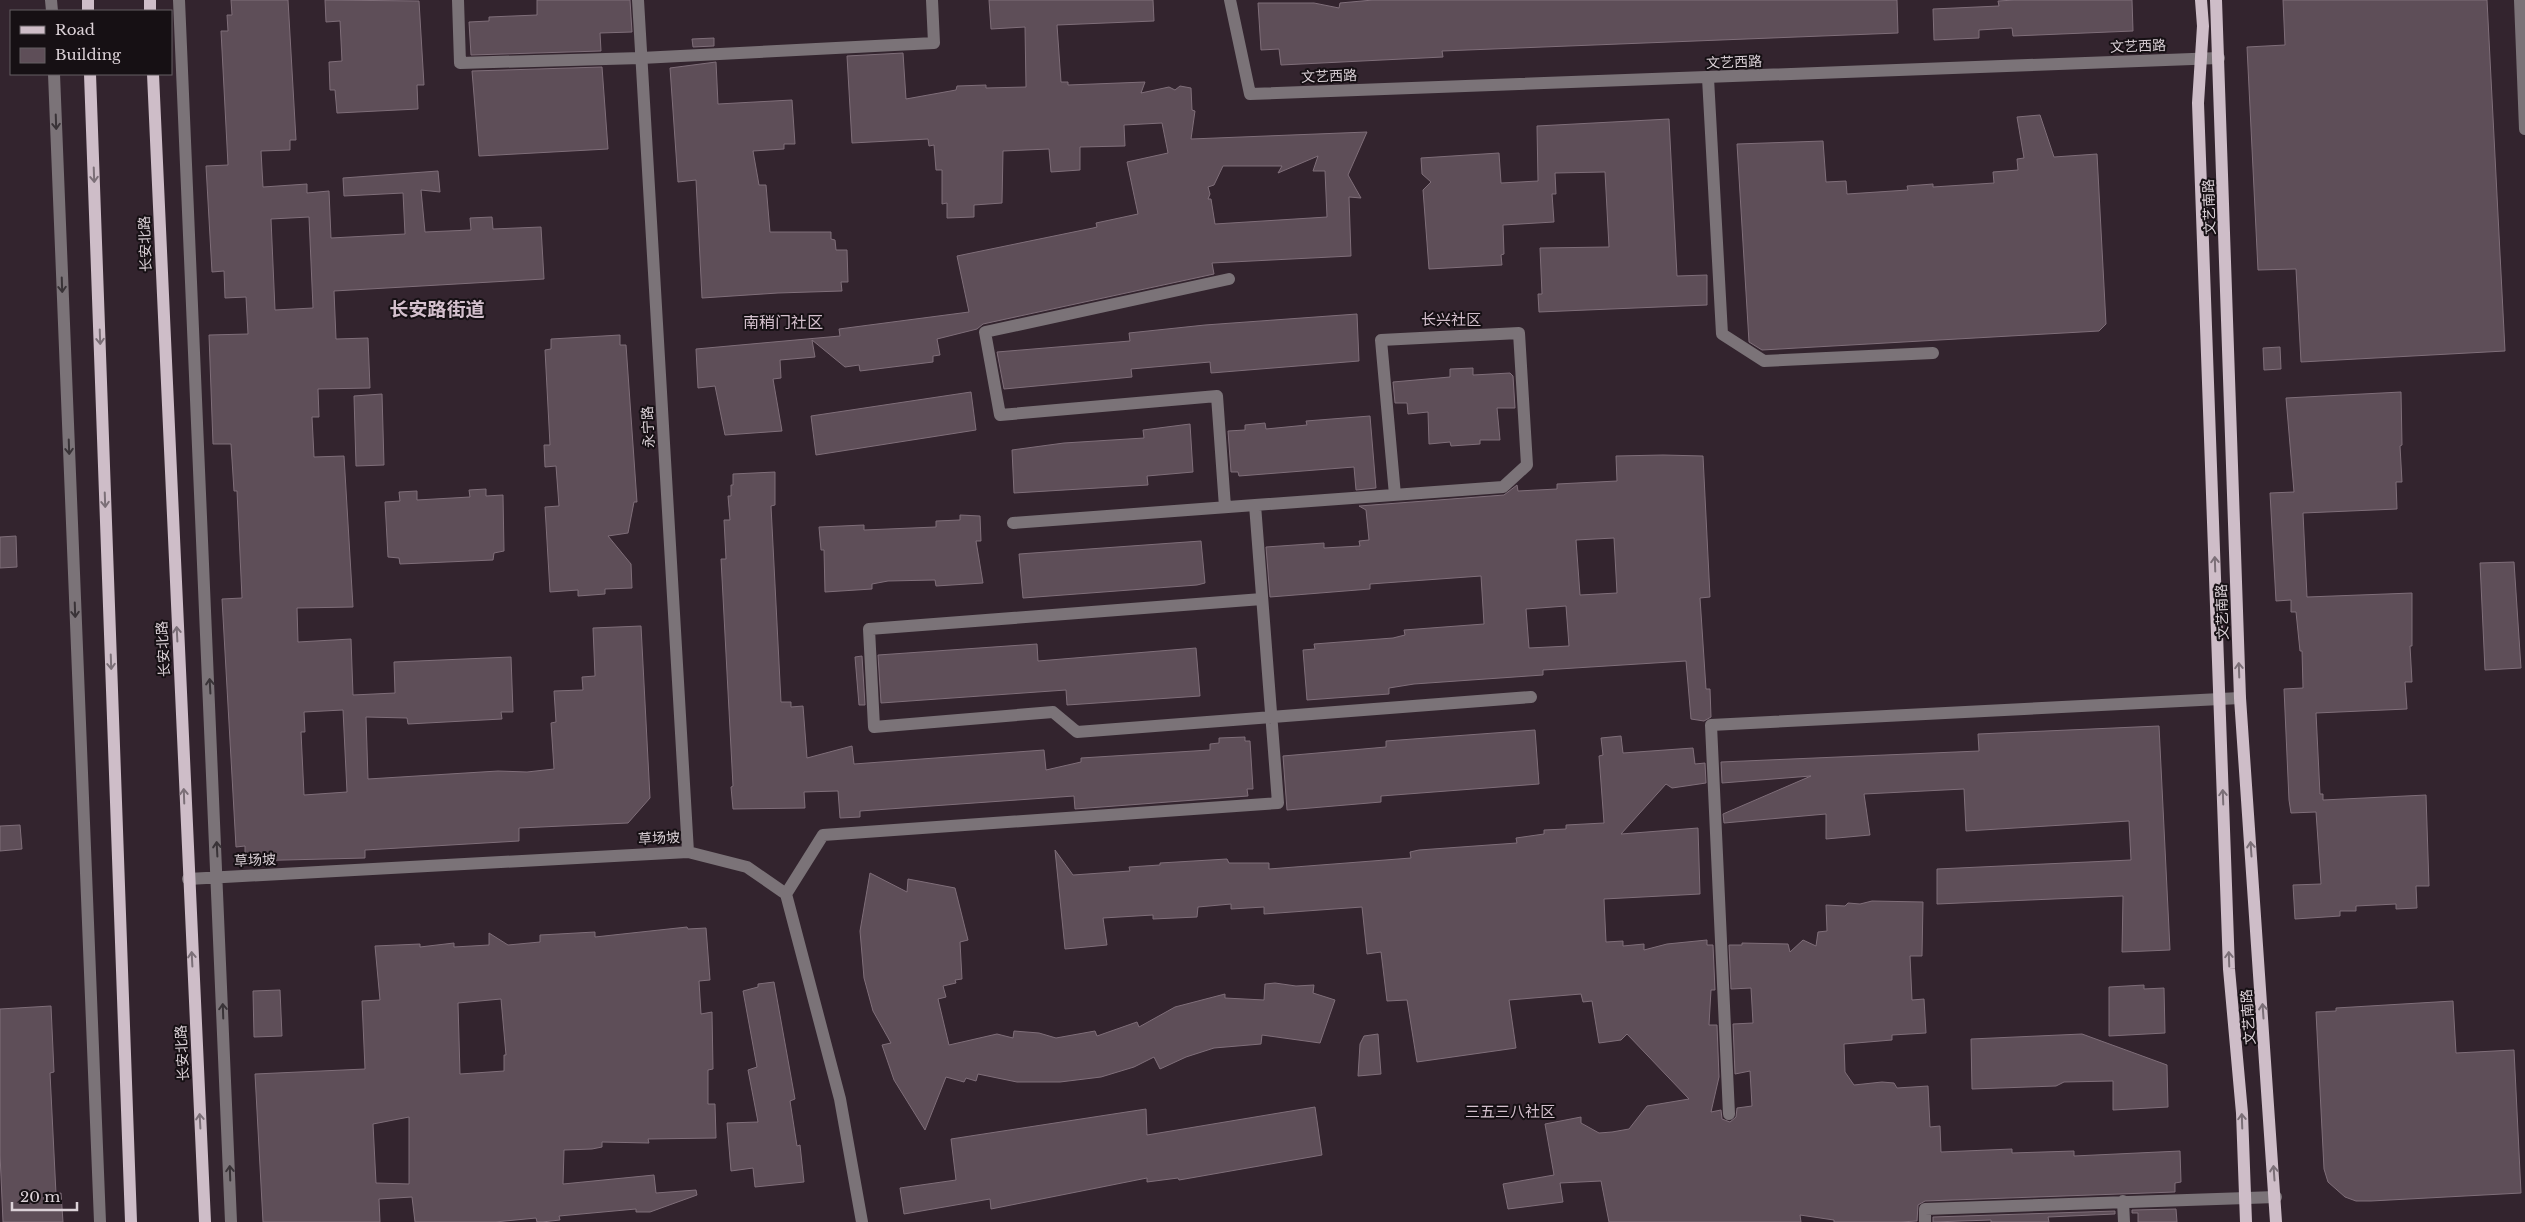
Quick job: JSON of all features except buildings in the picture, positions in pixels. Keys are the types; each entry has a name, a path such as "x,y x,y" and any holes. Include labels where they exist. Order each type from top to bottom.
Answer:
{"main road":[{"name":"文艺南路","path":"2201,0 2203,26 2198,103 2229,968 2242,1113 2246,1222"},
{"name":"文艺南路","path":"2216,0 2240,698 2276,1197 2276,1222"},
{"path":"90,75 131,1222"},
{"name":"长安北路","path":"153,75 205,1222"}],"street":[{"path":"179,0 232,1222"},
{"path":"458,0 460,63 641,58 934,43 932,0"},
{"name":"永宁路","path":"638,0 688,852"},
{"name":"文艺西路","path":"1230,0 1250,94 2219,58"},
{"path":"2520,0 2525,130"},
{"path":"54,75 100,1222"},
{"path":"1708,78 1722,334 1764,361 1933,353"},
{"path":"1225,508 1217,396 1000,415 985,332 1229,279"},
{"path":"1013,523 1503,488 1527,465 1519,333 1380,340 1395,495"},
{"path":"862,1222 840,1099 786,894 823,835 1278,803 1255,505"},
{"path":"1262,599 869,629 874,727 1053,712 1077,732 1531,697"},
{"path":"1730,1114 1711,725 2240,698"},
{"name":"草场坡","path":"188,879 688,852 747,867 786,894"},
{"path":"1925,1222 1925,1209 2276,1197"},
{"path":"2123,1201 2124,1222"}],"district":[{"name":"长安路街道","path":"437,309"},
{"name":"长兴社区","path":"1451,319"},
{"name":"南稍门社区","path":"783,322"},
{"name":"三五三八社区","path":"1510,1111"}]}
